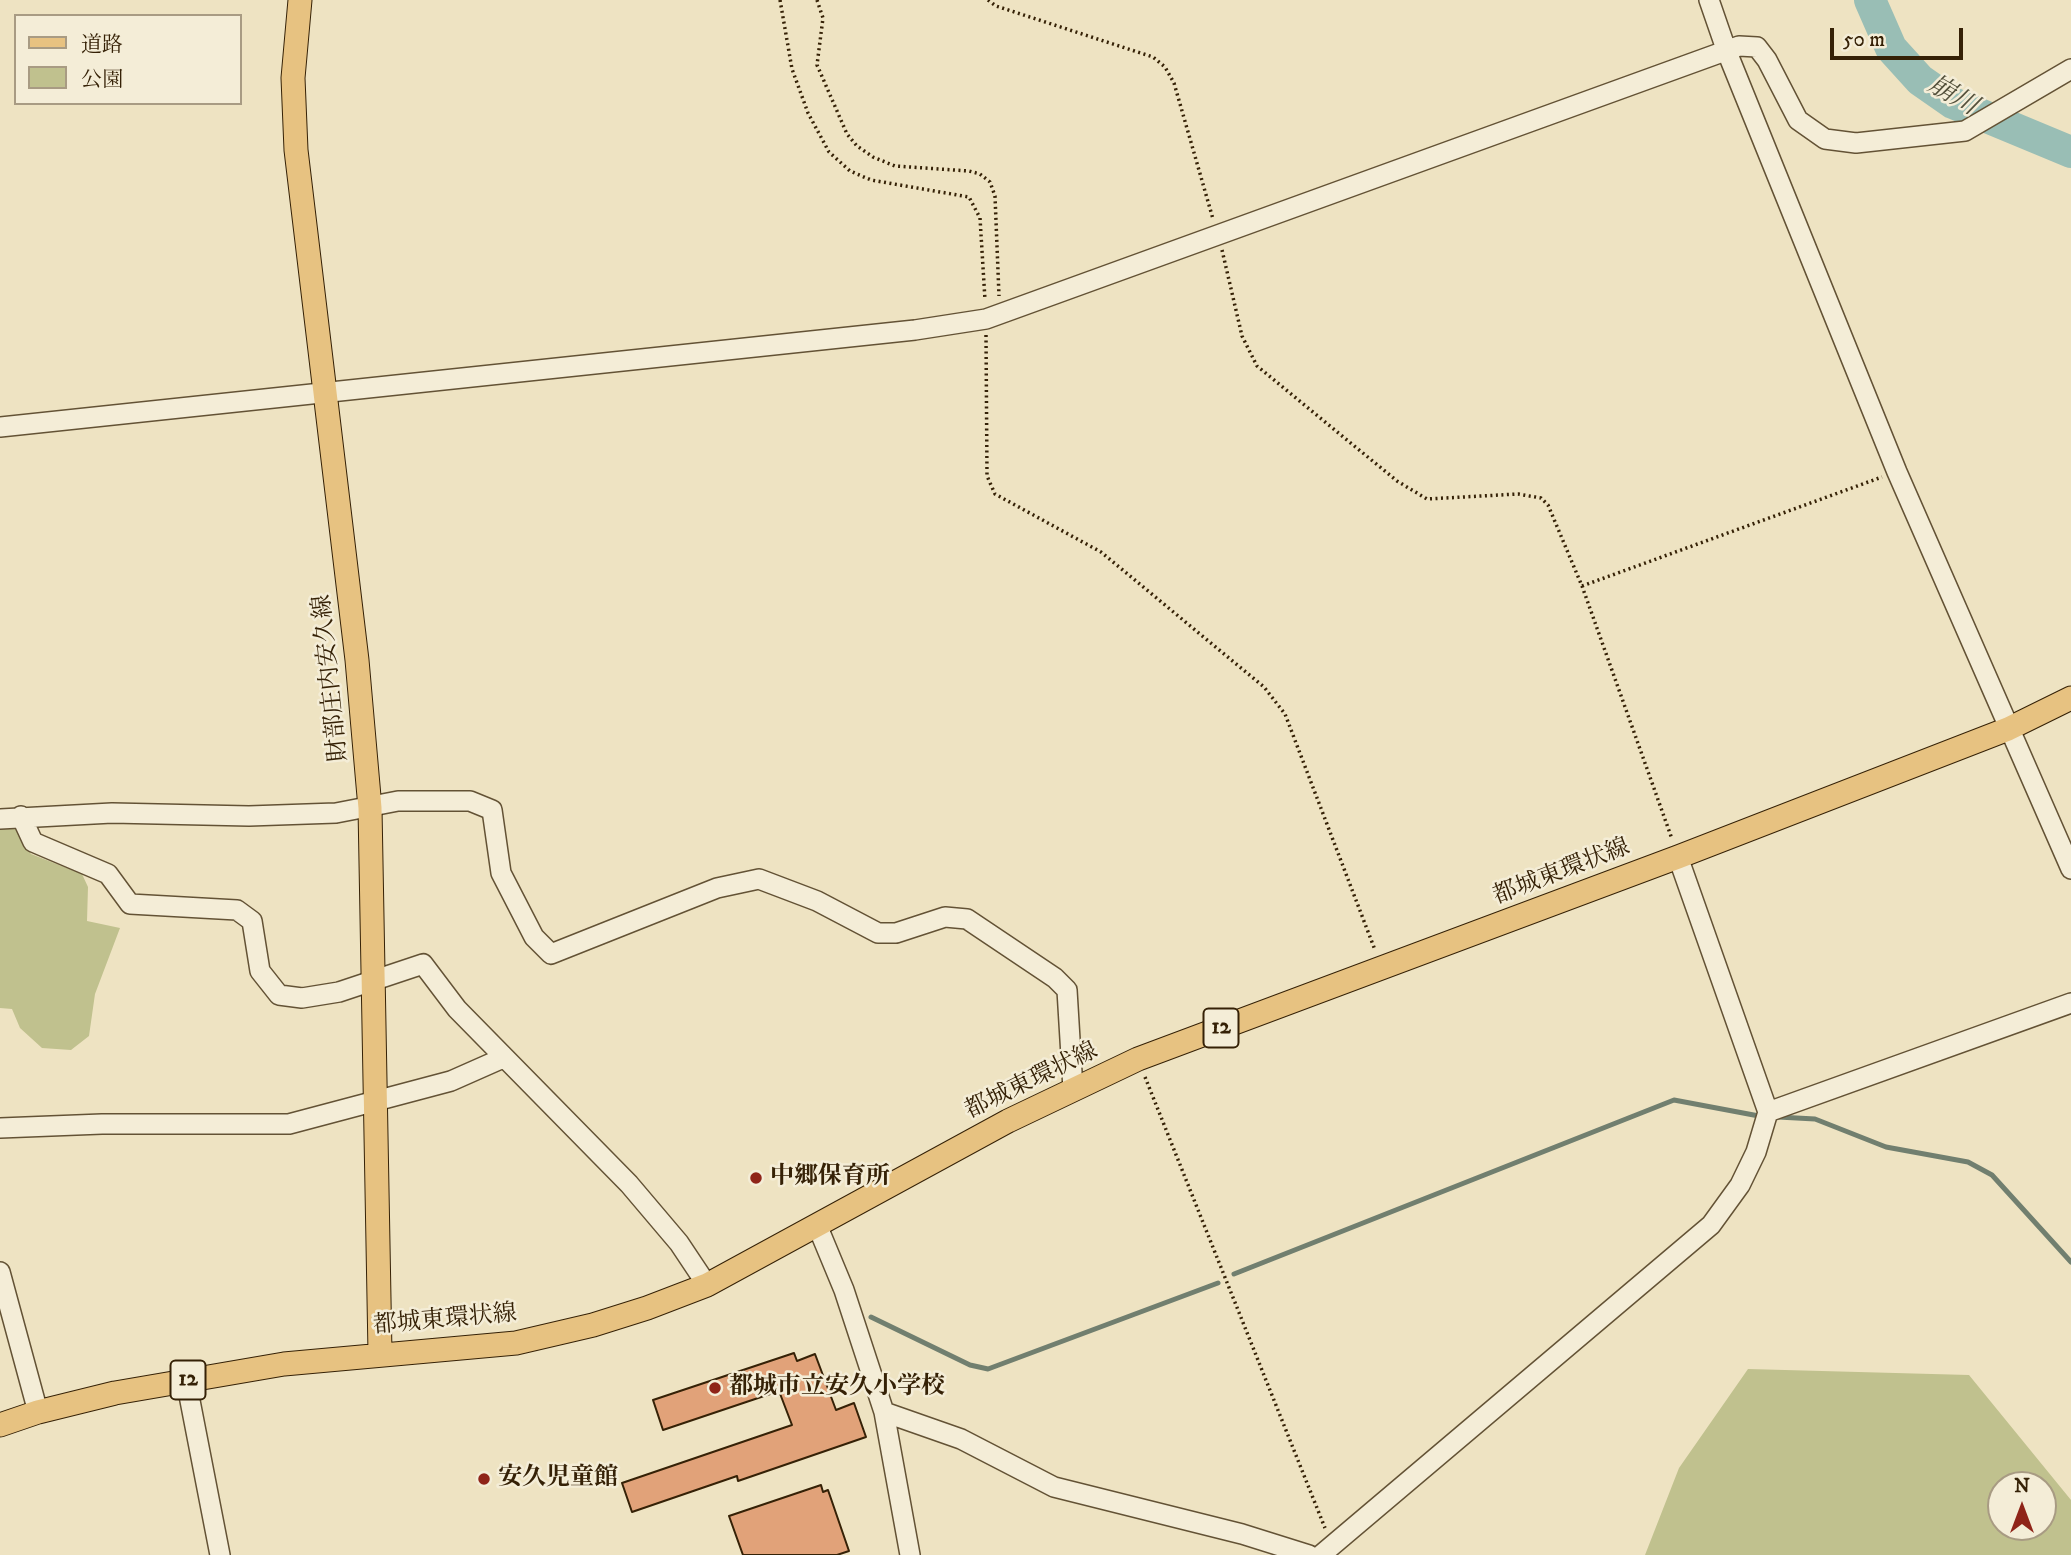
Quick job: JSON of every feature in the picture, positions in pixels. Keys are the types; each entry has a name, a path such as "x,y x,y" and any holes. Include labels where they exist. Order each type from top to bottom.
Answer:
{"main road":[{"name":"財部庄内安久線","path":"300,0 293,78 296,150 361,699 370,808 380,1353"},
{"name":"都城東環状線","path":"0,1425 38,1412 186,1380 284,1364 380,1353 516,1343 593,1325 707,1285 1073,1089 1138,1059 1678,857 2008,729 2071,698"}],"street":[{"path":"1709,0 1727,52 1897,471 2071,869"},
{"path":"0,427 915,330 993,316 1218,237 1739,46 1757,47 1767,60 1798,120 1825,139 1856,143 1965,131 2014,105 2071,69"},
{"path":"0,819 112,813 249,816 370,808 398,802 470,802 492,810 501,873 534,937 551,954 717,888 759,879 817,901 878,933 896,933 945,917 967,919 1055,978 1067,990 1073,1089"},
{"path":"21,816 33,842 108,874 130,904 237,910 252,921 260,971 279,995 315,996 423,964 457,1009 629,1184 679,1243 707,1285"},
{"path":"1332,1552 1711,1225 1740,1185 1756,1152 1768,1112 1678,857"},
{"path":"1768,1112 2071,1003"},
{"path":"0,1128 102,1124 289,1124 450,1081 503,1058"},
{"path":"817,1226 844,1290 884,1412 910,1555"},
{"path":"0,1272 38,1412"},
{"path":"186,1380 220,1555"},
{"path":"884,1412 961,1438 1054,1487 1242,1534 1309,1555"}],"path":[{"path":"780,0 792,69 808,113 829,152 850,171 872,180 969,197 980,218 993,316"},
{"path":"817,0 823,18 817,65 847,134 857,146 895,166 980,174 990,182 995,195 987,476 995,494 1111,560 1271,696 1285,714 1382,968"},
{"path":"988,0 1153,57 1165,67 1174,83 1218,237 1242,337 1257,366 1397,481 1427,499 1518,494 1541,499 1553,513 1582,586 1678,857"},
{"path":"1582,586 1897,471"},
{"path":"1138,1059 1332,1552"}],"green space":[{"path":"15,826 31,854 82,874 88,887 87,921 120,928 95,994 89,1036 71,1050 42,1048 20,1028 12,1009 0,1008 0,829"},
{"path":"1748,1369 1969,1375 2047,1471 1987,1471 1987,1541 2057,1541 2057,1483 2071,1500 2071,1555 1645,1555 1679,1468"}],"building":[{"path":"794,1353 797,1361 815,1354 836,1410 854,1403 866,1437 738,1481 737,1476 632,1512 622,1483 792,1425 779,1391 663,1430 653,1400"},
{"path":"821,1485 823,1492 828,1490 849,1551 837,1555 743,1555 729,1516"}],"waterway":[{"name":"崩川","path":"1870,0 1891,48 1920,80 1953,103 2071,152"},
{"path":"1234,1274 1674,1100 1759,1116"},
{"path":"1778,1117 1815,1119 1886,1147 1968,1162 1992,1175 2071,1262"},
{"path":"871,1317 970,1365 988,1369 1218,1283"}],"place":[{"name":"中郷保育所","path":"756,1178"},
{"name":"都城市立安久小学校","path":"715,1388"},
{"name":"安久児童館","path":"484,1479"}]}
